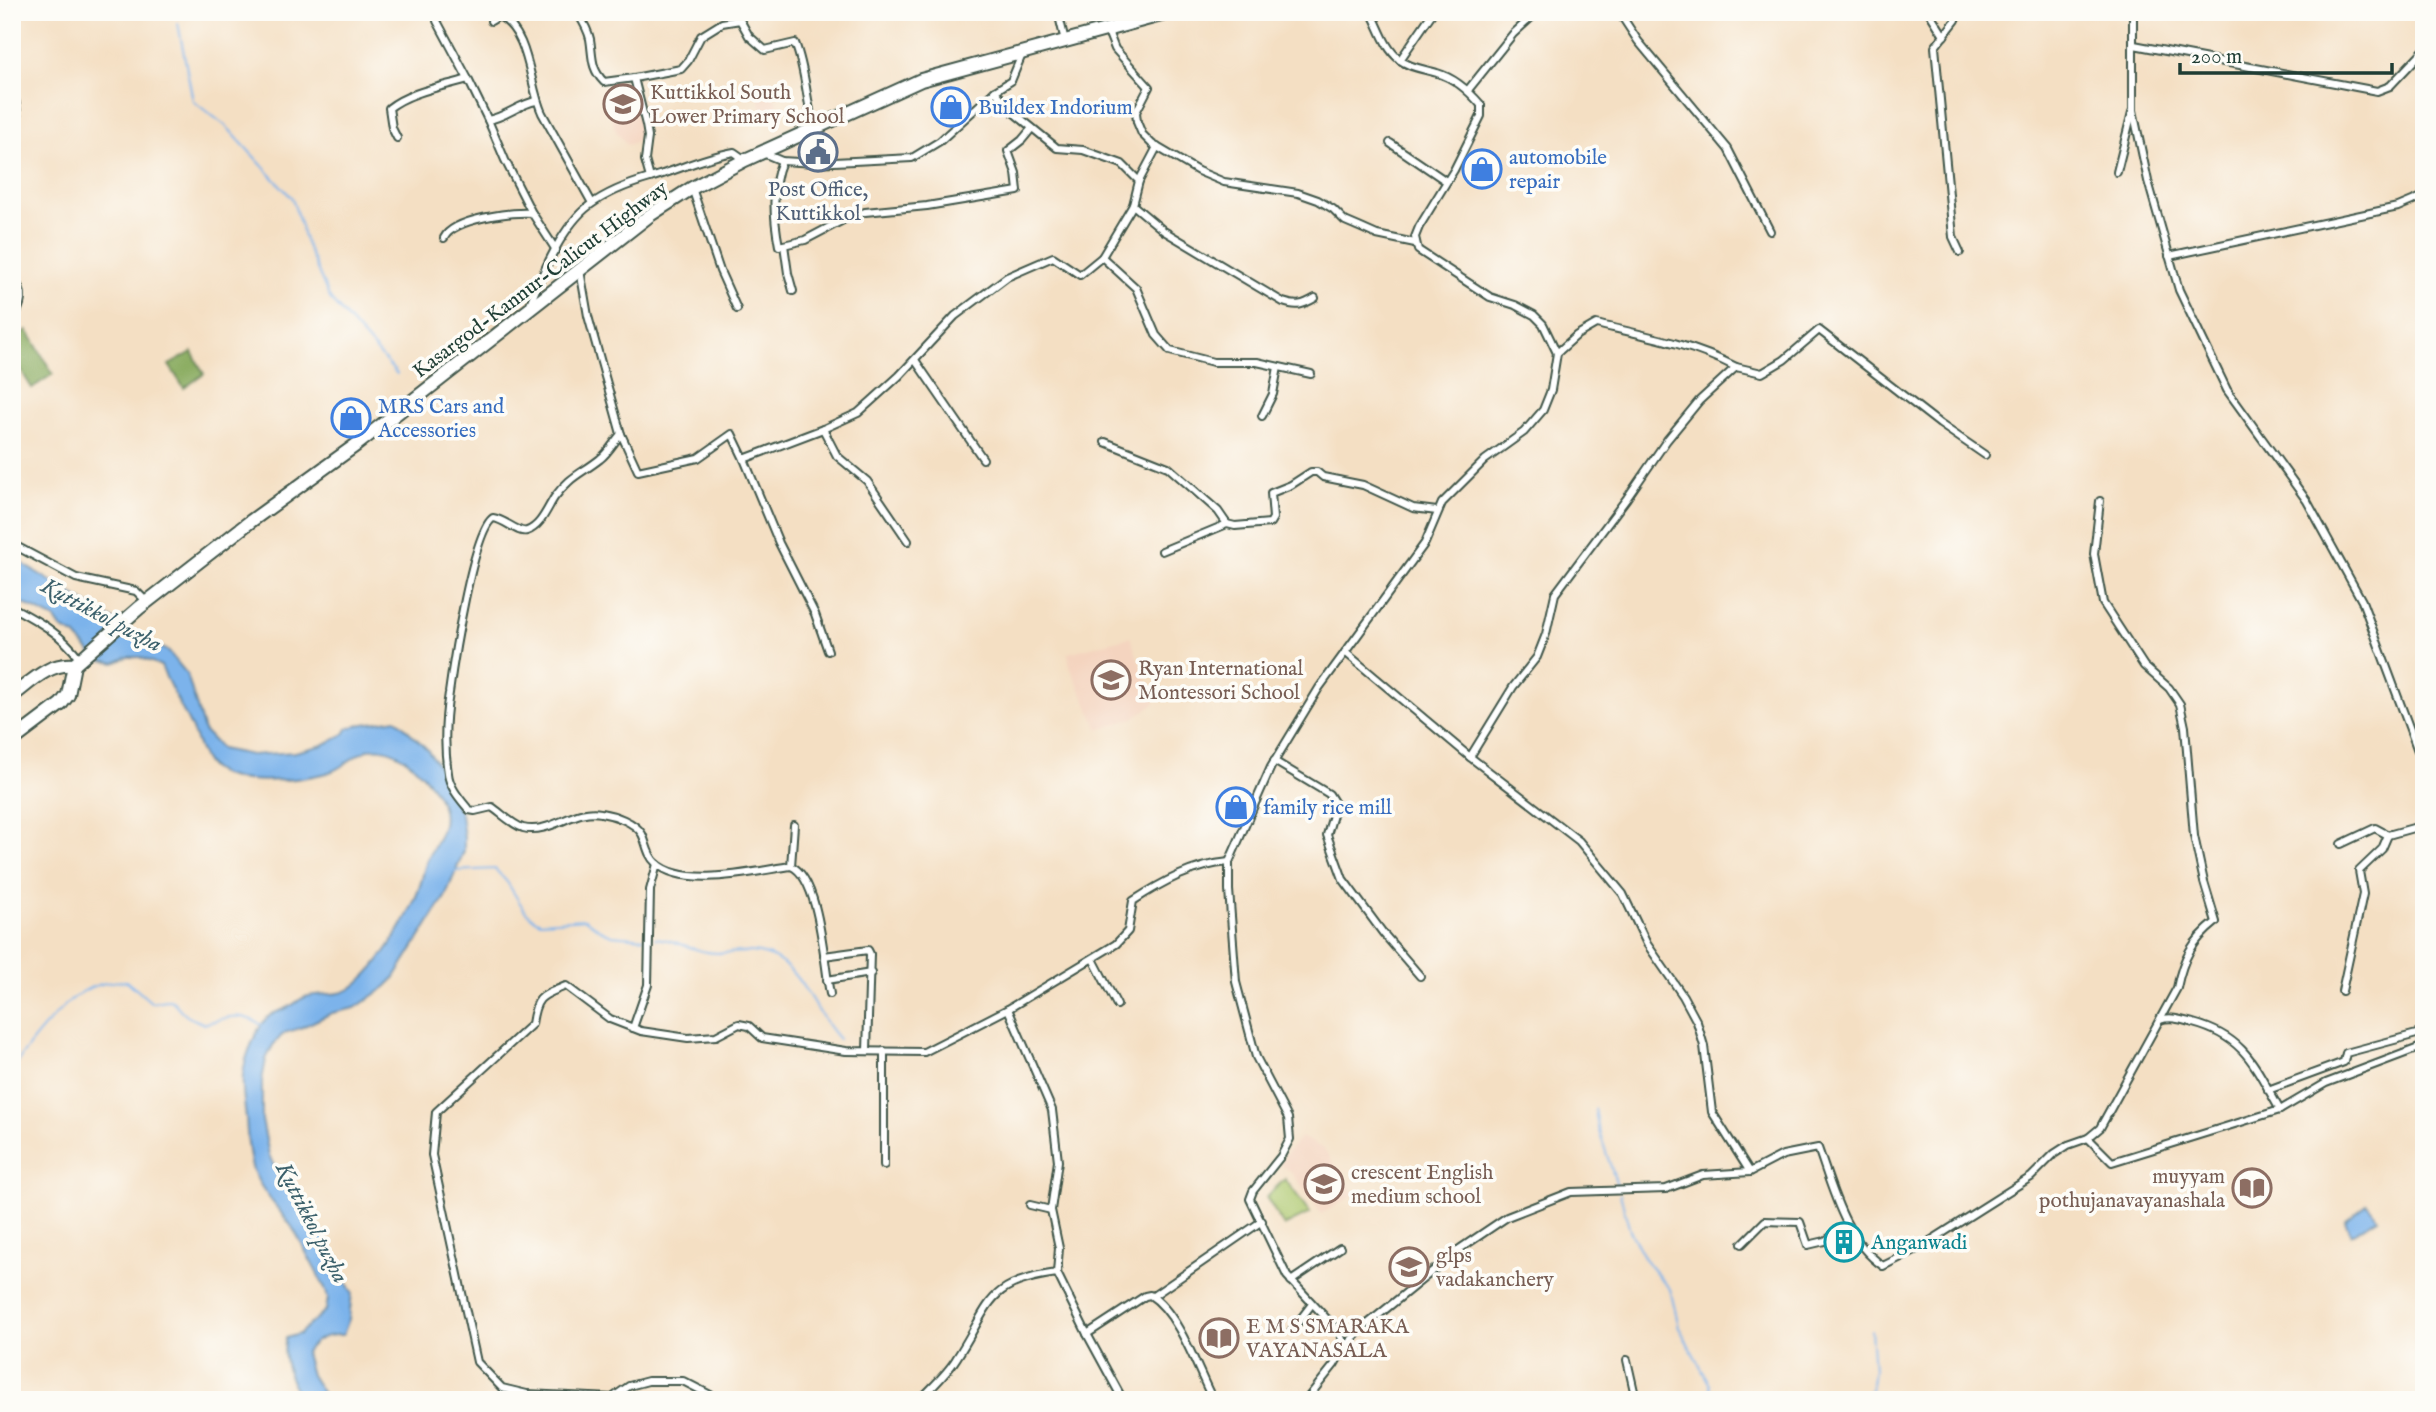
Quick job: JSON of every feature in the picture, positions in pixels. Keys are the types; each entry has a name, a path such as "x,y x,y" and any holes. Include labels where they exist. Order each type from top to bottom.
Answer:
{"highway":[{"name":"Kasargod-Kannur-Calicut Highway","path":"12,696 49,668 79,659 251,521 356,445 650,215 692,188 745,160 921,80 1172,12"},
{"path":"12,741 61,704 68,695 79,659"}],"street":[{"path":"577,12 590,39 592,66 604,82 681,69 701,36 722,23 740,20"},
{"path":"736,12 749,36 765,50 795,43 814,128"},
{"path":"1058,12 1065,42"},
{"path":"1371,12 1387,45 1400,60 1440,73 1468,90 1481,105 1480,116 1419,227 1415,243 1418,250 1490,297 1534,315 1543,324 1558,353"},
{"path":"1400,60 1433,12"},
{"path":"1468,90 1513,34 1537,12"},
{"path":"1619,12 1638,41 1728,149 1770,231"},
{"path":"1929,12 1944,36"},
{"path":"1956,12 1956,20 1935,47 1953,237 1960,252"},
{"path":"2133,12 2133,110 2148,181 2179,289 2227,390 2308,501 2362,601 2424,767"},
{"path":"491,21 499,16 508,21 527,56 536,101 559,148 592,204"},
{"path":"437,21 532,213 556,250"},
{"path":"1107,29 1115,49 1149,88 1136,112 1137,122 1142,134 1157,147 1209,177 1224,182 1298,193 1318,200 1333,209 1345,221 1377,235 1415,243"},
{"path":"2134,45 2377,91 2390,86 2424,50"},
{"path":"762,152 782,161 845,163 912,158 940,141 995,91 1011,81 1023,52"},
{"path":"634,78 648,137 645,160 649,178"},
{"path":"397,138 392,128 389,108 404,99 468,79"},
{"path":"12,85 16,100 18,144 12,160"},
{"path":"995,91 1014,113 1057,148 1083,150 1122,164 1139,181"},
{"path":"488,120 525,103 536,101"},
{"path":"2117,172 2133,110"},
{"path":"782,161 775,184 779,246 804,240 865,212 927,206 1017,191 1016,173 1008,151 1032,128"},
{"path":"1390,143 1446,181"},
{"path":"744,459 858,413 915,360 955,316 1007,277 1053,257 1080,275 1102,257 1133,205 1139,181 1157,147"},
{"path":"526,311 569,228 592,204 623,187 712,156 734,152 745,160"},
{"path":"692,188 720,271 737,309"},
{"path":"2169,256 2398,207 2424,195"},
{"path":"1133,205 1164,231 1283,302 1294,306 1305,305 1315,298"},
{"path":"444,238 448,231 464,223 518,212 532,213"},
{"path":"784,245 793,291"},
{"path":"1102,257 1136,288 1156,335 1170,351 1213,362 1257,362 1311,374"},
{"path":"580,269 588,316 621,434 638,471 698,458 732,434 779,543 816,614 828,651"},
{"path":"12,278 21,290 22,304 12,322"},
{"path":"1345,1346 1339,1332 1291,1281 1270,1245 1262,1221 1250,1199 1290,1139 1288,1118 1256,1057 1236,982 1229,862 1274,761 1319,688 1425,543 1442,503 1485,460 1536,421 1550,390 1558,353 1577,335 1596,324 1678,344 1735,367 1762,373 1784,360 1819,330 1940,424 1986,455"},
{"path":"915,360 983,459"},
{"path":"1262,415 1273,394 1278,367"},
{"path":"1470,757 1513,687 1537,657 1546,634 1555,594 1667,440 1699,401 1735,367"},
{"path":"823,429 837,456 867,481 908,541"},
{"path":"621,434 601,458 573,475 542,518 528,531 520,531 499,518 487,522 481,534 467,586 449,693 447,775 469,810 492,807 523,828 546,827 597,811 621,818 641,832 649,853 657,864 683,876 708,876 791,866 798,869 816,910 830,994"},
{"path":"1105,442 1168,467 1208,502 1227,524 1235,526 1270,523"},
{"path":"1270,523 1273,518 1271,493 1291,485 1311,472 1363,485 1413,508 1437,511"},
{"path":"1306,1400 1334,1365 1345,1346 1365,1326 1461,1248 1507,1217 1571,1192 1666,1189 1703,1175 1750,1172 1783,1155 1818,1149 1842,1216 1867,1255 1883,1266 1919,1248 2031,1177 2054,1154 2068,1145 2088,1138 2099,1128 2178,989 2182,963 2200,934 2216,922 2194,836 2185,727 2180,704 2169,688 2144,666 2103,603 2094,554 2100,501"},
{"path":"1270,523 1274,531"},
{"path":"1162,551 1227,524"},
{"path":"12,544 76,578 136,592 143,605"},
{"path":"12,607 34,617 57,633 79,659"},
{"path":"1345,652 1470,757 1579,841 1623,894 1647,944 1683,996 1697,1022 1704,1046 1712,1112 1750,1172"},
{"path":"1274,761 1329,794 1336,805 1327,835 1343,879 1383,933 1420,976"},
{"path":"791,866 794,825"},
{"path":"2341,844 2375,828 2388,835 2424,825"},
{"path":"2342,991 2363,894 2359,871 2382,849 2388,835"},
{"path":"720,1400 683,1381 648,1381 628,1386 612,1398 527,1394 502,1388 477,1362 432,1155 436,1112 532,1024 535,1005 545,995 566,986 610,1019 633,1028 688,1038 716,1036 740,1024 749,1026 762,1038 846,1051 924,1052 1008,1009 1116,944 1128,931 1133,901 1161,883 1209,864 1229,862"},
{"path":"633,1028 648,985 650,890 657,864"},
{"path":"824,956 868,950 872,960 867,1008 867,1051"},
{"path":"1093,959 1117,1005"},
{"path":"827,980 871,973"},
{"path":"1008,1009 1052,1110 1058,1161 1051,1210 1059,1248 1057,1273 1123,1400"},
{"path":"2159,1021 2166,1018 2176,1019 2201,1025 2231,1038 2247,1052 2280,1110"},
{"path":"2268,1090 2344,1062 2346,1053 2424,1032"},
{"path":"2088,1138 2112,1162 2280,1110 2326,1083 2424,1046"},
{"path":"884,1051 884,1165"},
{"path":"1030,1205 1051,1210"},
{"path":"1087,1334 1145,1296 1153,1296 1262,1221"},
{"path":"1742,1244 1765,1221 1800,1222 1808,1245 1825,1241 1842,1229 1853,1232"},
{"path":"1291,1281 1340,1248"},
{"path":"920,1400 955,1362 993,1295 1007,1285 1029,1277 1057,1273"},
{"path":"1153,1296 1174,1321 1213,1400"},
{"path":"1292,1330 1312,1304"},
{"path":"1627,1360 1636,1400"}],"shaded area":[{"name":"Kuttikkol South Lower Primary School","path":"631,85 643,123 643,135 640,141 627,145 616,131 602,86"},
{"path":"773,93 783,116 768,123 758,98"},
{"name":"Ryan International Montessori School","path":"1130,637 1155,703 1134,718 1099,730 1070,667 1068,653"},
{"name":"crescent English medium school","path":"1301,1137 1324,1149 1355,1195 1321,1214 1292,1172 1280,1165"}],"green space":[{"path":"27,330 53,374 32,388 12,356 12,339"},
{"path":"192,352 204,374 184,388 169,365"},
{"path":"1285,1179 1310,1213 1284,1226 1266,1197"}],"water":[{"name":"Kuttikkol puzha","path":"12,557 135,636 168,651 187,674 204,731 221,749 251,755 295,752 323,745 357,725 396,719 427,749 438,765 461,814 464,851 445,897 393,980 355,1008 332,1013 284,1033 273,1045 266,1059 262,1080 262,1120 269,1155 281,1182 319,1227 352,1293 349,1319 343,1335 321,1338 305,1353 311,1375 327,1400 300,1400 287,1369 284,1353 286,1338 299,1334 326,1310 328,1298 292,1227 265,1193 253,1170 243,1097 244,1070 255,1038 268,1017 308,996 345,992 374,967 396,936 414,901 441,831 444,815 442,806 431,785 413,765 391,751 379,749 363,752 333,771 315,776 266,781 233,778 219,773 209,766 203,756 161,666 140,657 127,657 115,663 96,659 76,636 61,628 55,619 12,598"},
{"path":"2367,1204 2378,1218 2351,1234 2345,1221"}],"waterway":[{"path":"178,23 193,101 226,126 292,198 306,243 330,299 397,374"},
{"path":"453,871 495,869 507,882 525,911 541,922 585,919 612,935 644,938"},
{"path":"655,938 707,952 760,953 779,961 798,980 839,1039"},
{"path":"12,1072 34,1039 54,1016 84,991 105,983 127,981 152,1003 171,1000 187,1016 204,1024 240,1017 262,1025"},
{"path":"12,1081 20,1091 19,1100 12,1107"},
{"path":"1595,1109 1598,1128 1618,1188"},
{"path":"1620,1194 1630,1231 1648,1264 1670,1289 1679,1327 1710,1385 1712,1400"},
{"path":"1854,1400 1871,1390 1874,1370 1871,1330"}],"place":[{"name":"Kuttikkol South Lower Primary School","path":"623,104"},
{"name":"Buildex Indorium","path":"951,107"},
{"name":"Post Office, Kuttikkol","path":"818,152"},
{"name":"automobile repair","path":"1482,169"},
{"name":"MRS Cars and Accessories","path":"351,418"},
{"name":"Ryan International Montessori School","path":"1111,680"},
{"name":"family rice mill","path":"1236,807"},
{"name":"crescent English medium school","path":"1324,1184"},
{"name":"muyyam pothujanavayanashala","path":"2252,1188"},
{"name":"Anganwadi","path":"1844,1242"},
{"name":"glps vadakanchery","path":"1409,1267"},
{"name":"E M S SMARAKA VAYANASALA","path":"1219,1338"}]}
